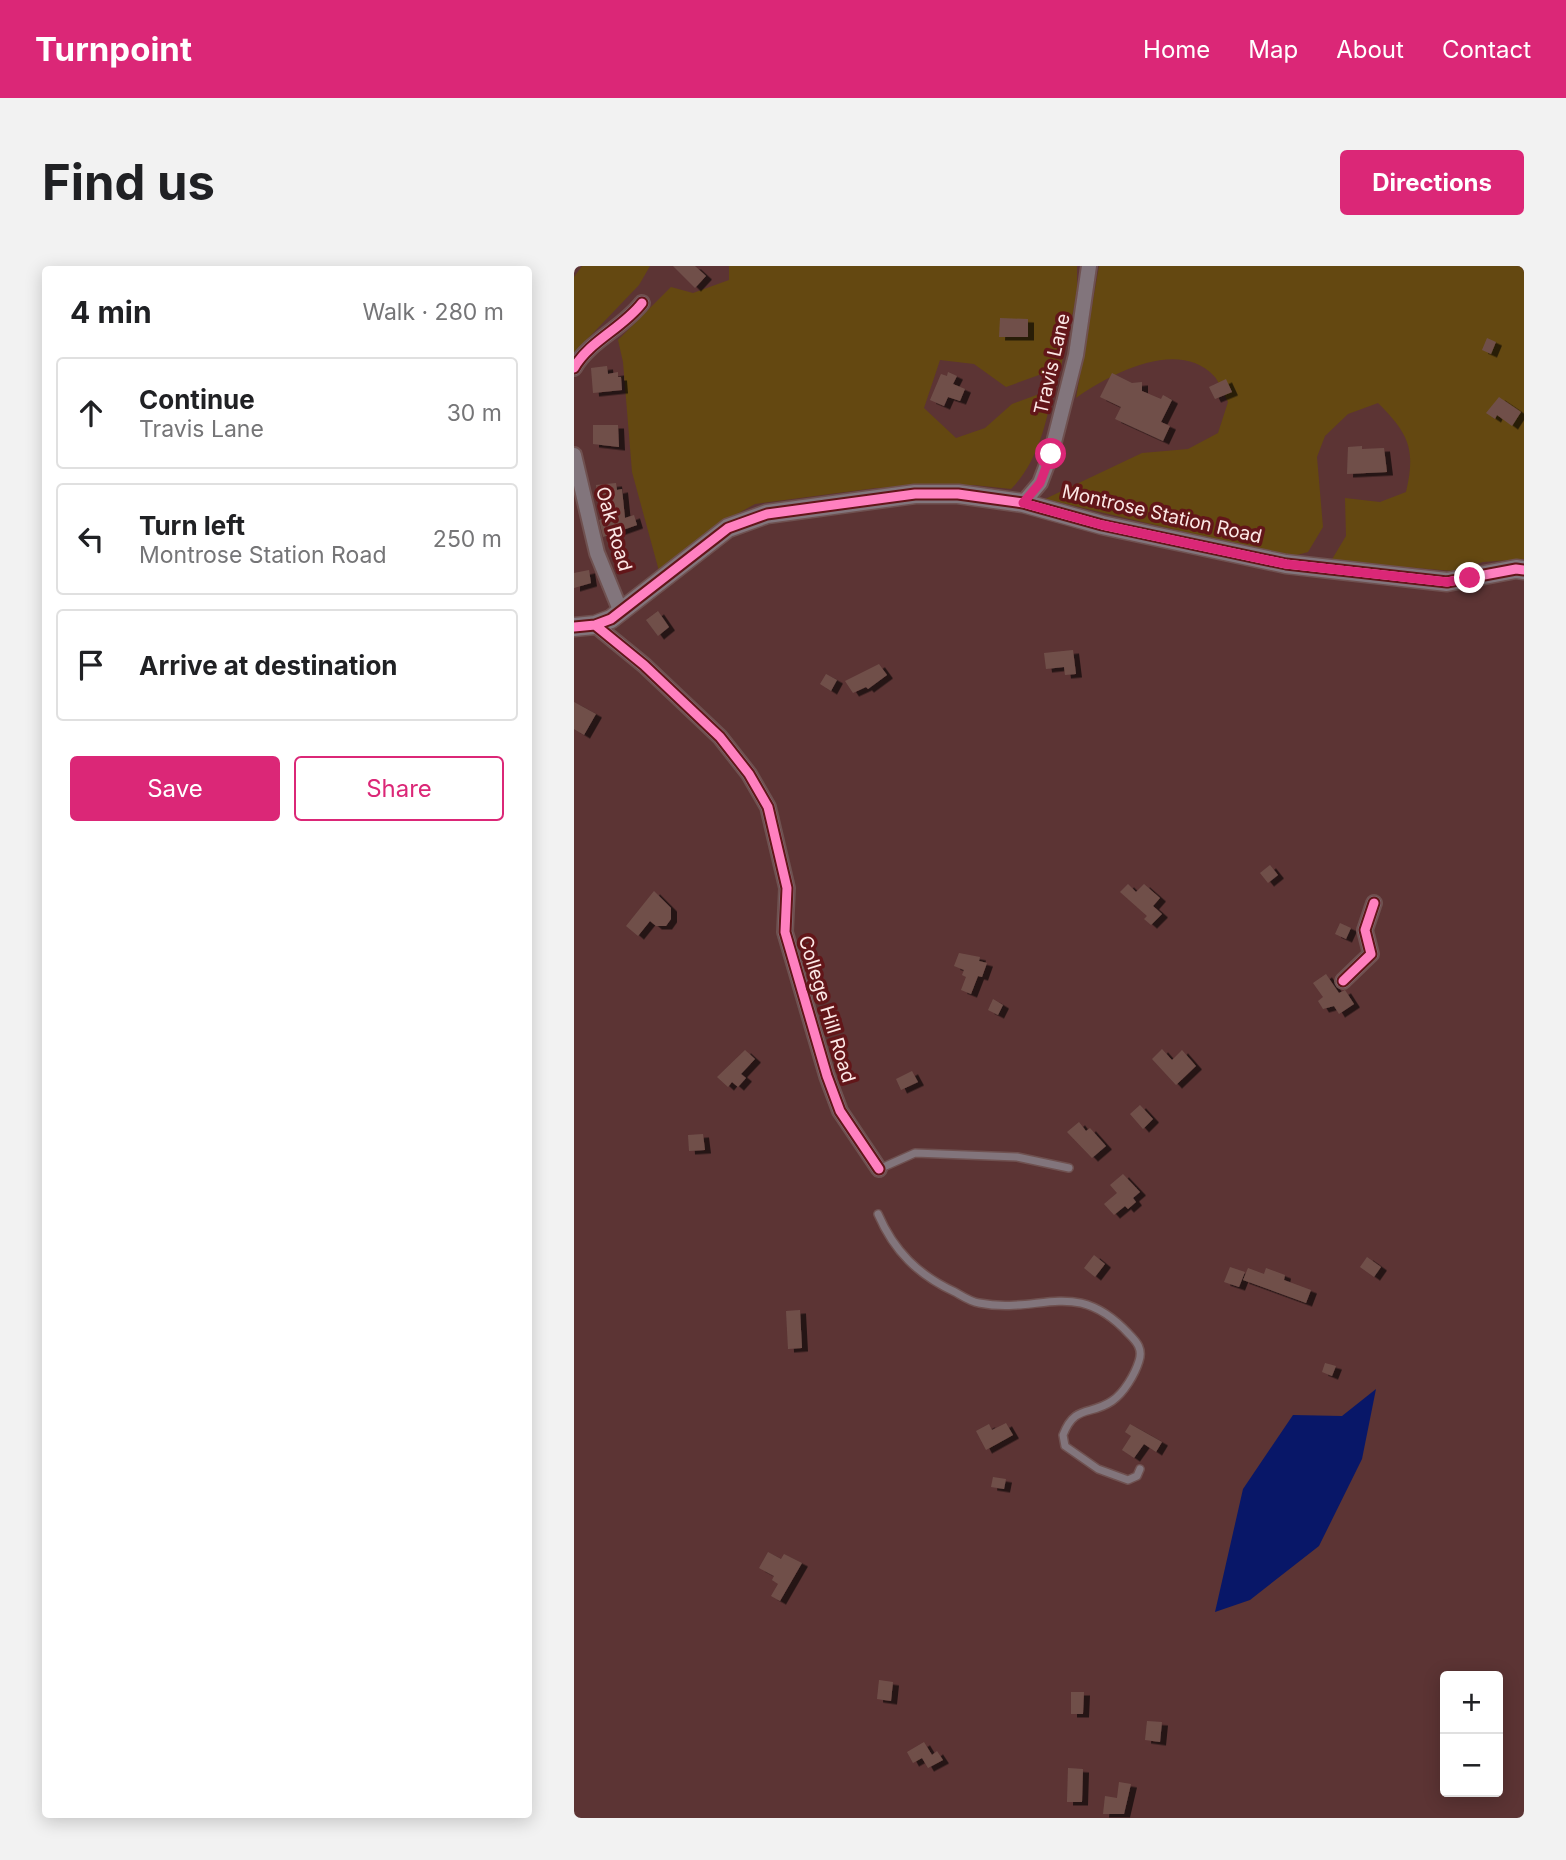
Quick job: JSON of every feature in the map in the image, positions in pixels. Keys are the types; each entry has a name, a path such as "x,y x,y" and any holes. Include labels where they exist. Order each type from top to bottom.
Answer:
{"street":[{"name":"Travis Lane","path":"1023,503 1040,483 1051,454 1076,355 1089,266"},
{"path":"574,368 590,349 632,316 642,303"},
{"name":"Oak Road","path":"574,456 597,553 621,612"},
{"name":"Montrose Station Road","path":"574,627 595,625 621,612 716,534 767,514 915,494 958,494 1023,503 1102,525 1286,564 1447,582 1524,570"},
{"name":"College Hill Road","path":"595,625 644,665 720,737 749,774 768,807 787,888 785,932 827,1076 840,1111 879,1169"},
{"path":"1343,981 1371,954 1365,930 1374,903"}],"lane":[{"path":"879,1169 915,1153 1017,1157 1069,1168"},
{"path":"878,1214 889,1239 918,1271 978,1303 1018,1304 1052,1300 1090,1303 1118,1322 1140,1345 1140,1359 1134,1374 1113,1401 1074,1416 1063,1435 1065,1446 1098,1469 1128,1480 1137,1476 1140,1469"}],"shaded area":[{"path":"582,266 650,266 639,285 574,353 574,277"},
{"path":"729,266 1077,266 1077,293 1061,367 1006,387 974,364 940,360 924,408 956,438 985,428 1012,404 1053,389 1039,443 1020,479 1011,489 973,485 876,488 755,504 717,525 659,571 632,472 623,362 618,340 671,287 693,293 729,280"},
{"path":"1099,266 1524,266 1524,559 1483,562 1453,571 1331,561 1346,536 1345,498 1380,502 1406,492 1410,464 1407,443 1397,424 1378,403 1348,414 1325,436 1317,457 1323,527 1308,552 1290,557 1045,499 1142,453 1188,449 1218,433 1228,402 1215,377 1200,365 1183,360 1164,360 1125,370 1076,398"},
{"path":"1376,1389 1362,1459 1319,1546 1250,1600 1215,1612 1243,1489 1293,1415 1342,1416"}],"building":[{"path":"673,266 695,266 706,276 695,288"},
{"path":"1000,318 1028,319 1028,337 999,337"},
{"path":"1487,338 1496,342 1491,354 1482,350"},
{"path":"607,366 608,374 618,372 622,390 593,393 591,368"},
{"path":"948,372 957,376 953,384 965,389 960,401 948,397 944,406 930,400 941,374 947,376"},
{"path":"1112,373 1132,383 1142,382 1142,391 1161,399 1163,395 1172,400 1161,422 1170,426 1163,441 1115,419 1121,407 1100,397"},
{"path":"1226,379 1232,392 1215,399 1209,387"},
{"path":"1499,397 1521,412 1512,426 1497,415 1495,419 1486,413"},
{"path":"593,425 618,425 619,447 593,444"},
{"path":"1362,446 1362,449 1384,448 1387,472 1347,474 1348,447"},
{"path":"616,483 617,490 622,489 625,518 634,515 637,525 603,537 599,520 604,519 602,502 598,502 596,485"},
{"path":"589,570 591,583 574,588 574,573"},
{"path":"658,611 669,627 658,636 646,620"},
{"path":"1073,650 1076,674 1065,675 1064,667 1046,669 1044,653"},
{"path":"879,664 887,675 868,689 866,687 853,693 845,681"},
{"path":"826,674 837,680 831,691 820,684"},
{"path":"574,702 596,714 584,735 574,729"},
{"path":"1270,865 1278,875 1268,883 1260,873"},
{"path":"1128,884 1136,892 1144,884 1160,898 1153,906 1162,914 1151,925 1144,919 1147,916 1120,892"},
{"path":"654,891 671,908 671,919 666,926 656,926 650,921 638,936 626,926"},
{"path":"1340,923 1351,928 1346,939 1335,934"},
{"path":"959,953 980,957 979,961 987,963 971,994 961,990 966,977 962,975 964,970 954,966"},
{"path":"1326,974 1339,993 1345,990 1354,1004 1339,1014 1334,1006 1323,1009 1318,1001 1323,997 1313,983"},
{"path":"993,999 1003,1005 998,1015 988,1010"},
{"path":"1162,1049 1172,1060 1182,1050 1196,1066 1176,1085 1152,1059"},
{"path":"745,1050 755,1059 741,1074 746,1078 738,1087 732,1082 728,1087 717,1077"},
{"path":"912,1071 918,1082 901,1090 896,1079"},
{"path":"1140,1105 1153,1119 1143,1129 1130,1114"},
{"path":"1079,1122 1086,1131 1090,1128 1106,1146 1092,1158 1067,1132"},
{"path":"703,1134 705,1150 689,1151 688,1135"},
{"path":"1123,1174 1140,1192 1133,1198 1136,1202 1128,1209 1125,1206 1114,1215 1104,1204 1117,1193 1110,1185"},
{"path":"1094,1255 1105,1264 1095,1277 1084,1268"},
{"path":"1367,1257 1381,1267 1374,1277 1360,1267"},
{"path":"1230,1267 1245,1272 1239,1287 1224,1282"},
{"path":"1248,1268 1264,1274 1266,1268 1285,1275 1284,1280 1311,1290 1306,1303 1243,1280"},
{"path":"800,1310 802,1348 788,1349 786,1311"},
{"path":"1325,1363 1336,1366 1332,1376 1322,1372"},
{"path":"1006,1423 1013,1435 986,1450 976,1431 989,1424 992,1430"},
{"path":"1130,1424 1162,1442 1156,1452 1144,1444 1134,1458 1122,1450 1131,1436 1125,1432"},
{"path":"993,1477 1006,1479 1004,1489 991,1487"},
{"path":"768,1552 781,1559 784,1554 802,1563 780,1601 771,1596 778,1584 772,1580 774,1576 759,1568"},
{"path":"879,1680 893,1682 891,1701 877,1699"},
{"path":"1071,1692 1084,1692 1083,1714 1071,1714"},
{"path":"1147,1721 1162,1722 1160,1742 1145,1740"},
{"path":"924,1742 932,1755 937,1751 943,1760 928,1768 922,1758 913,1763 907,1752"},
{"path":"1068,1768 1083,1769 1082,1802 1067,1802"},
{"path":"1119,1782 1131,1784 1124,1814 1103,1814 1105,1796 1117,1798"}],"cycle path":[{"path":"574,368 588,350 642,303"},
{"path":"574,627 595,625 611,619 728,528 767,514 915,494 958,494 1023,503 1102,525 1286,564 1447,582 1516,569 1524,570"},
{"path":"595,625 644,665 720,737 749,774 768,807 787,888 785,932 827,1076 840,1111 879,1169"},
{"path":"1343,981 1371,954 1365,930 1374,903"}],"route":[{"path":"1051,454 1040,483 1023,503 1102,525 1286,564 1447,582 1470,578"}]}
